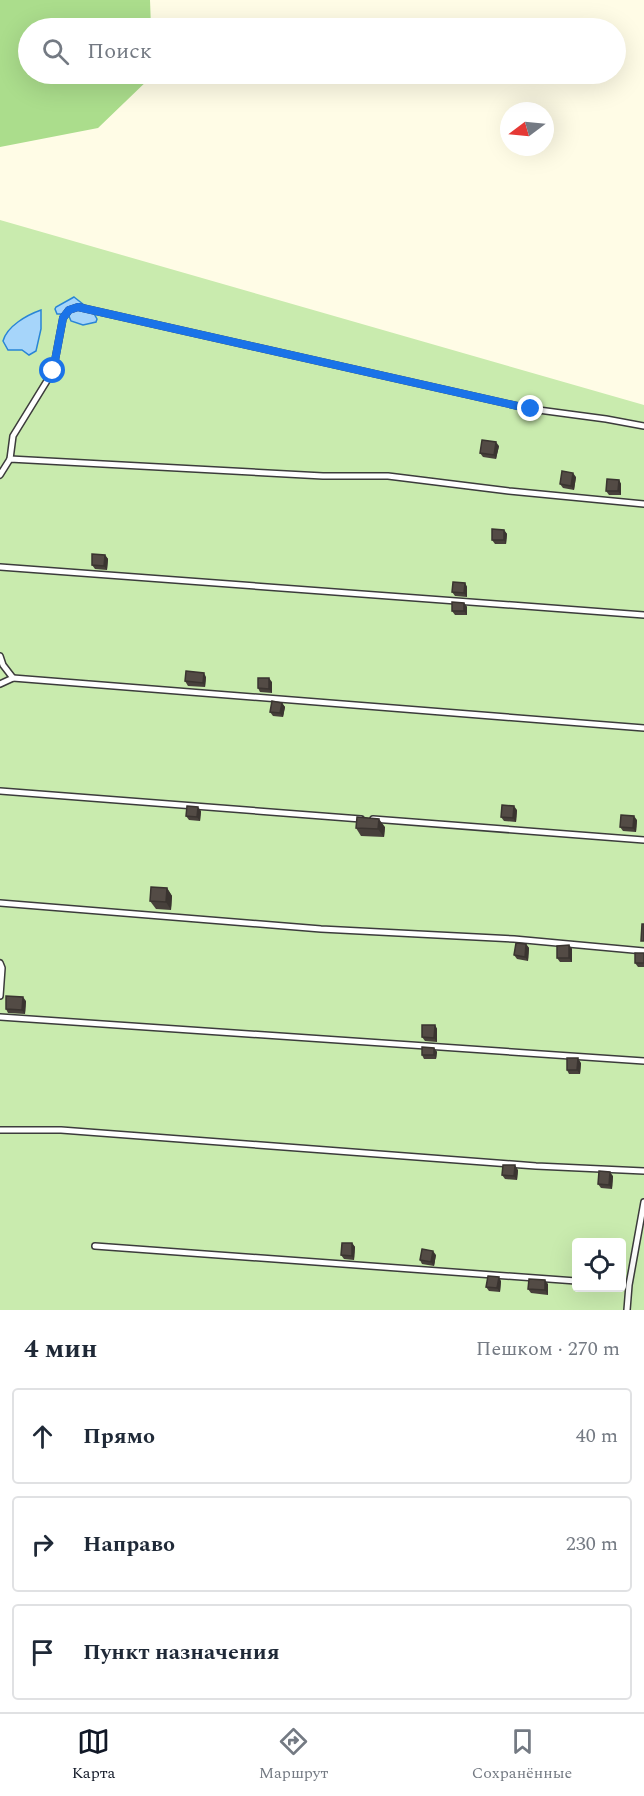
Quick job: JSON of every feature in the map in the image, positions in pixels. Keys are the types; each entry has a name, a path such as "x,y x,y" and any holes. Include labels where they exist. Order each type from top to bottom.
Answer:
{"lane":[{"path":"0,475 10,459 13,436 53,371 63,318 69,310 78,307 531,409 644,426"},
{"path":"10,459 323,476 388,476 644,504"},
{"path":"0,567 644,615"},
{"path":"0,657 13,678"},
{"path":"0,684 13,678 644,728"},
{"path":"0,791 644,840"},
{"path":"0,903 321,929 514,939 644,951"},
{"path":"0,963 2,968 0,996"},
{"path":"0,1017 644,1060"},
{"path":"0,1131 61,1130 536,1166 644,1171"},
{"path":"627,1310 629,1285 644,1202"},
{"path":"95,1246 572,1281"}],"green space":[{"path":"0,0 150,0 151,18 18,18 18,84 144,84 98,128 0,147"},
{"path":"0,220 644,405 644,1310 0,1310"}],"water":[{"path":"74,297 93,312 97,319 96,322 83,325 71,321 68,314 57,314 56,307"},
{"path":"41,310 41,329 36,351 29,355 22,350 8,350 3,341 13,326"}],"building":[{"path":"482,440 496,442 494,455 480,453"},
{"path":"562,471 573,473 571,486 560,484"},
{"path":"607,479 619,480 618,491 606,491"},
{"path":"492,529 504,530 504,540 492,540"},
{"path":"92,554 105,555 104,566 92,565"},
{"path":"453,582 465,583 464,593 452,592"},
{"path":"452,602 464,603 464,611 452,611"},
{"path":"186,671 204,673 203,683 185,681"},
{"path":"258,678 269,678 269,689 258,688"},
{"path":"272,701 282,703 280,713 270,712"},
{"path":"502,805 514,806 513,818 501,817"},
{"path":"187,806 198,807 197,817 186,816"},
{"path":"621,815 634,816 633,828 620,827"},
{"path":"357,817 379,819 378,829 356,828"},
{"path":"151,887 167,888 166,902 150,901"},
{"path":"642,924 644,924 644,941 641,941"},
{"path":"516,943 526,944 525,957 514,955"},
{"path":"569,945 569,958 557,958 557,946"},
{"path":"635,953 644,953 644,963 635,963"},
{"path":"6,996 23,997 22,1010 6,1009"},
{"path":"422,1025 435,1025 434,1038 422,1037"},
{"path":"422,1047 434,1048 434,1055 422,1055"},
{"path":"567,1058 578,1058 577,1070 567,1070"},
{"path":"503,1165 515,1165 514,1176 502,1175"},
{"path":"599,1171 610,1172 609,1185 598,1184"},
{"path":"342,1243 352,1243 352,1256 341,1255"},
{"path":"422,1249 433,1251 431,1262 420,1260"},
{"path":"488,1276 499,1277 497,1288 486,1287"},
{"path":"529,1279 545,1280 545,1290 528,1289"}],"route":[{"path":"53,371 63,318 69,310 78,307 531,409"}]}
